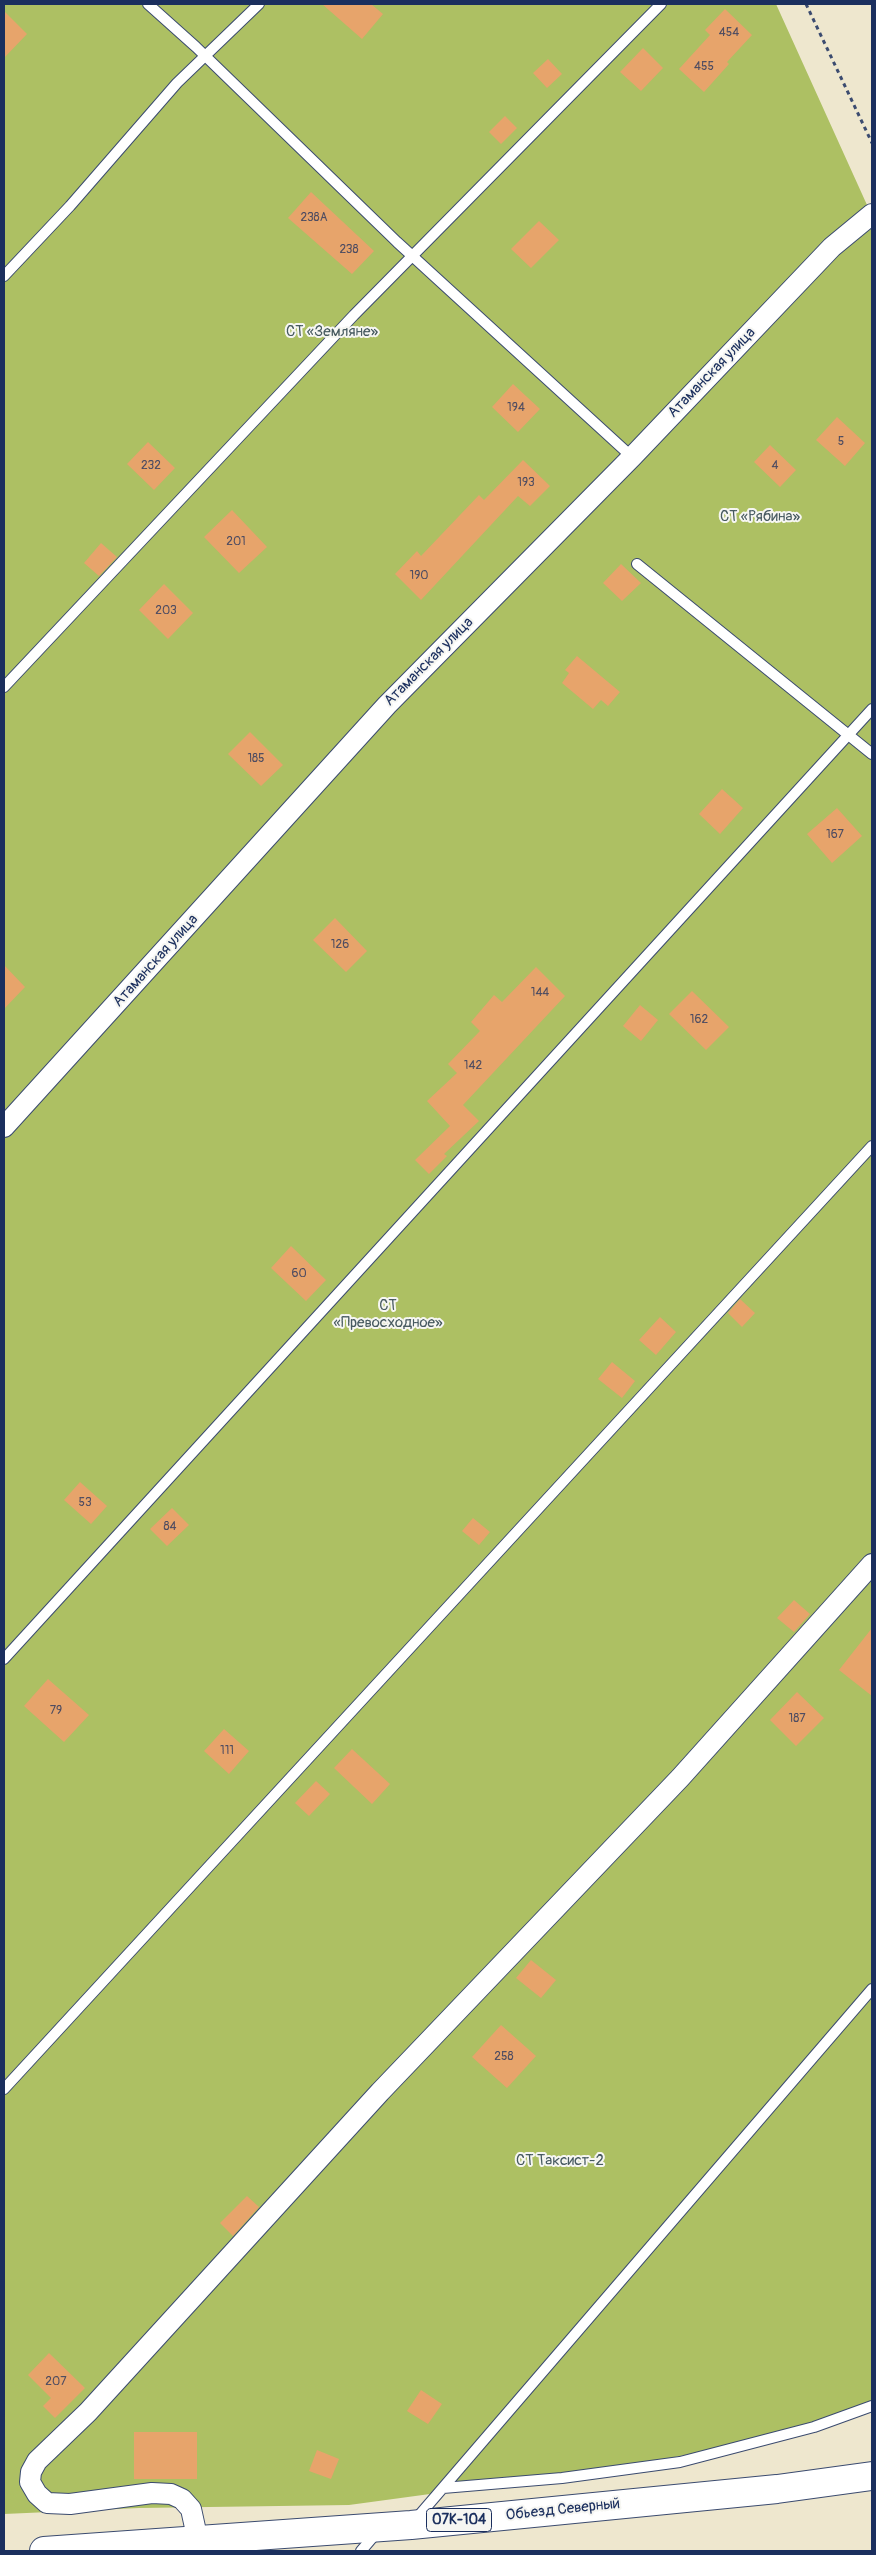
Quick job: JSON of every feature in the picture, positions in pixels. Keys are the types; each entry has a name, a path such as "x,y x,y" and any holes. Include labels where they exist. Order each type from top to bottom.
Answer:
{"highway":[{"name":"Обьезд Северный","path":"44,2551 411,2525 777,2489 872,2476"}],"street":[{"name":"Атаманская улица","path":"4,1127 387,705 632,457 832,247 872,214"},
{"path":"198,2541 191,2509 182,2499 171,2494 152,2492 70,2504 47,2503 37,2494 30,2482 31,2472 37,2460 88,2412 380,2092 680,1778 872,1564"}],"lane":[{"path":"148,4 397,242 632,457"},
{"path":"4,276 70,206 177,83 260,4"},
{"path":"4,687 354,315 661,4"},
{"path":"637,564 872,754"},
{"path":"4,1659 872,709"},
{"path":"4,2089 872,1146"},
{"path":"411,2525 872,1989"},
{"path":"443,2488 562,2478 680,2462 814,2427 872,2406"},
{"path":"361,2551 382,2527"}],"path":[{"path":"806,4 872,143"}],"green space":[{"path":"4,4 776,4 872,216 872,2402 772,2438 614,2469 349,2505 139,2508 4,2514"}],"building":[{"path":"322,4 371,4 383,14 362,39"},
{"path":"725,9 752,35 727,62 729,64 704,92 679,69 710,35 705,30"},
{"path":"4,11 27,34 4,58"},
{"path":"643,48 663,68 641,91 620,72"},
{"path":"548,59 562,74 547,88 533,73"},
{"path":"505,116 517,128 501,144 489,132"},
{"path":"311,192 374,251 352,274 288,218"},
{"path":"539,221 559,240 531,268 511,249"},
{"path":"513,384 540,409 518,432 492,407"},
{"path":"837,417 865,443 845,466 816,440"},
{"path":"148,442 175,468 154,490 127,464"},
{"path":"770,445 796,470 780,487 754,462"},
{"path":"523,460 550,486 530,506 518,496 421,600 395,574 417,551 421,556 479,495 484,500"},
{"path":"232,510 267,547 239,573 204,537"},
{"path":"101,543 117,557 99,576 84,563"},
{"path":"621,564 641,583 622,601 603,583"},
{"path":"164,584 193,613 168,639 139,610"},
{"path":"577,656 620,692 608,706 601,700 593,709 562,683 569,673 565,670"},
{"path":"250,732 283,765 261,786 228,754"},
{"path":"722,789 743,808 720,834 699,814"},
{"path":"837,808 862,836 832,863 807,834"},
{"path":"335,918 367,951 346,972 313,940"},
{"path":"4,965 25,987 4,1009"},
{"path":"536,967 565,996 463,1105 479,1121 444,1154 447,1156 429,1174 415,1160 450,1126 427,1101 457,1073 448,1064 480,1031 471,1022 494,995 502,1002"},
{"path":"692,991 729,1027 706,1050 669,1014"},
{"path":"640,1005 658,1020 641,1041 623,1026"},
{"path":"291,1246 326,1280 306,1301 271,1268"},
{"path":"740,1299 755,1313 742,1327 728,1313"},
{"path":"660,1317 676,1332 656,1355 639,1340"},
{"path":"612,1362 635,1381 622,1398 598,1379"},
{"path":"80,1482 107,1506 91,1524 64,1500"},
{"path":"172,1508 189,1525 167,1546 150,1529"},
{"path":"473,1518 490,1532 479,1545 462,1531"},
{"path":"794,1600 810,1614 794,1632 777,1618"},
{"path":"872,1628 872,1696 839,1670"},
{"path":"48,1679 89,1715 64,1742 24,1706"},
{"path":"797,1692 824,1718 796,1746 770,1720"},
{"path":"224,1729 249,1751 229,1774 204,1751"},
{"path":"352,1749 390,1784 372,1804 334,1768"},
{"path":"316,1781 330,1794 309,1816 295,1803"},
{"path":"531,1960 556,1980 541,1998 516,1978"},
{"path":"501,2025 536,2056 507,2088 472,2057"},
{"path":"247,2196 259,2207 233,2236 220,2223"},
{"path":"49,2353 85,2388 55,2418 43,2406 51,2398 28,2375"},
{"path":"421,2390 442,2404 428,2424 407,2411"},
{"path":"134,2432 197,2432 197,2479 134,2479"},
{"path":"317,2450 339,2459 331,2479 309,2471"}],"park label":[{"name":"СТ «Земляне»","path":"332,332"},
{"name":"СТ «Рябина»","path":"760,517"},
{"name":"СТ «Превосходное»","path":"388,1314"},
{"name":"СТ Таксист-2","path":"560,2161"}]}
